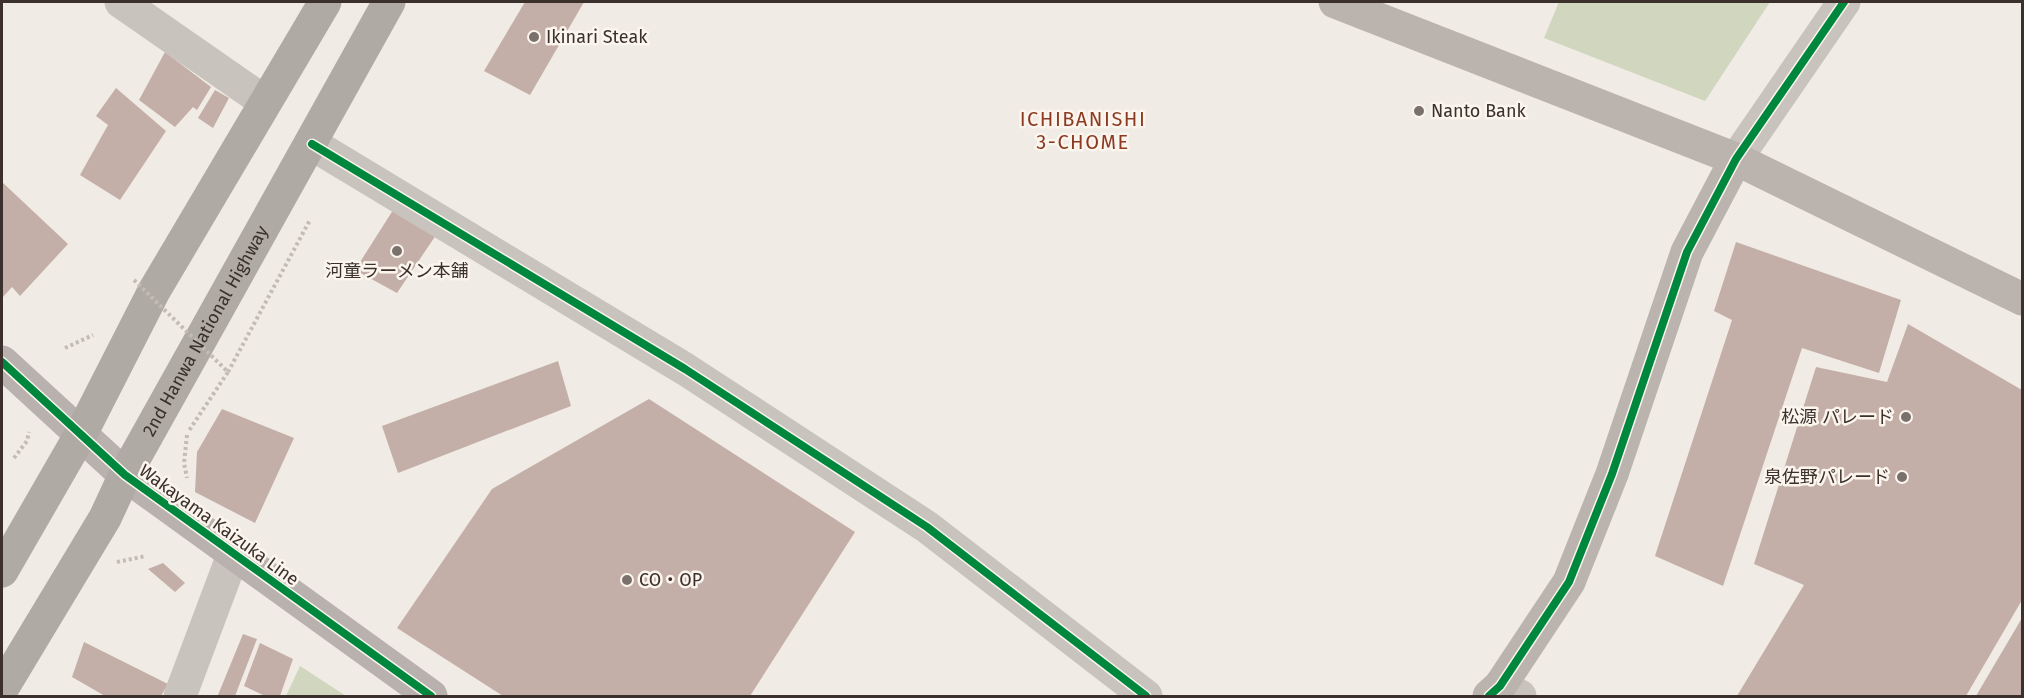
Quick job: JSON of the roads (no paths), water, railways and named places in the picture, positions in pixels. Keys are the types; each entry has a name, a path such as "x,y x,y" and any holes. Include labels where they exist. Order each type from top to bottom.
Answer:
{"highway":[{"path":"2,571 81,434 154,291 326,2"},
{"name":"2nd Hanwa National Highway","path":"2,689 105,518 125,475 312,144 389,2"}],"main road":[{"name":"Wakayama Kaizuka Line","path":"2,362 125,475 431,696"}],"street":[{"path":"121,2 265,102"},
{"path":"1335,2 1736,159 2022,299"},
{"path":"1503,693 1569,582 1612,474 1687,252 1736,159 1844,2"},
{"path":"312,144 685,369 927,527 1146,696"},
{"path":"180,696 233,555"}],"place":[{"name":"Ikinari Steak","path":"534,37"},
{"name":"Nanto Bank","path":"1419,111"},
{"name":"河童ラーメン本舗","path":"397,251"},
{"name":"松源 パレード","path":"1906,417"},
{"name":"泉佐野パレード","path":"1902,477"},
{"name":"CO・OP","path":"627,580"}],"district":[{"name":"ICHIBANISHI 3-CHOME","path":"1083,130"}]}
